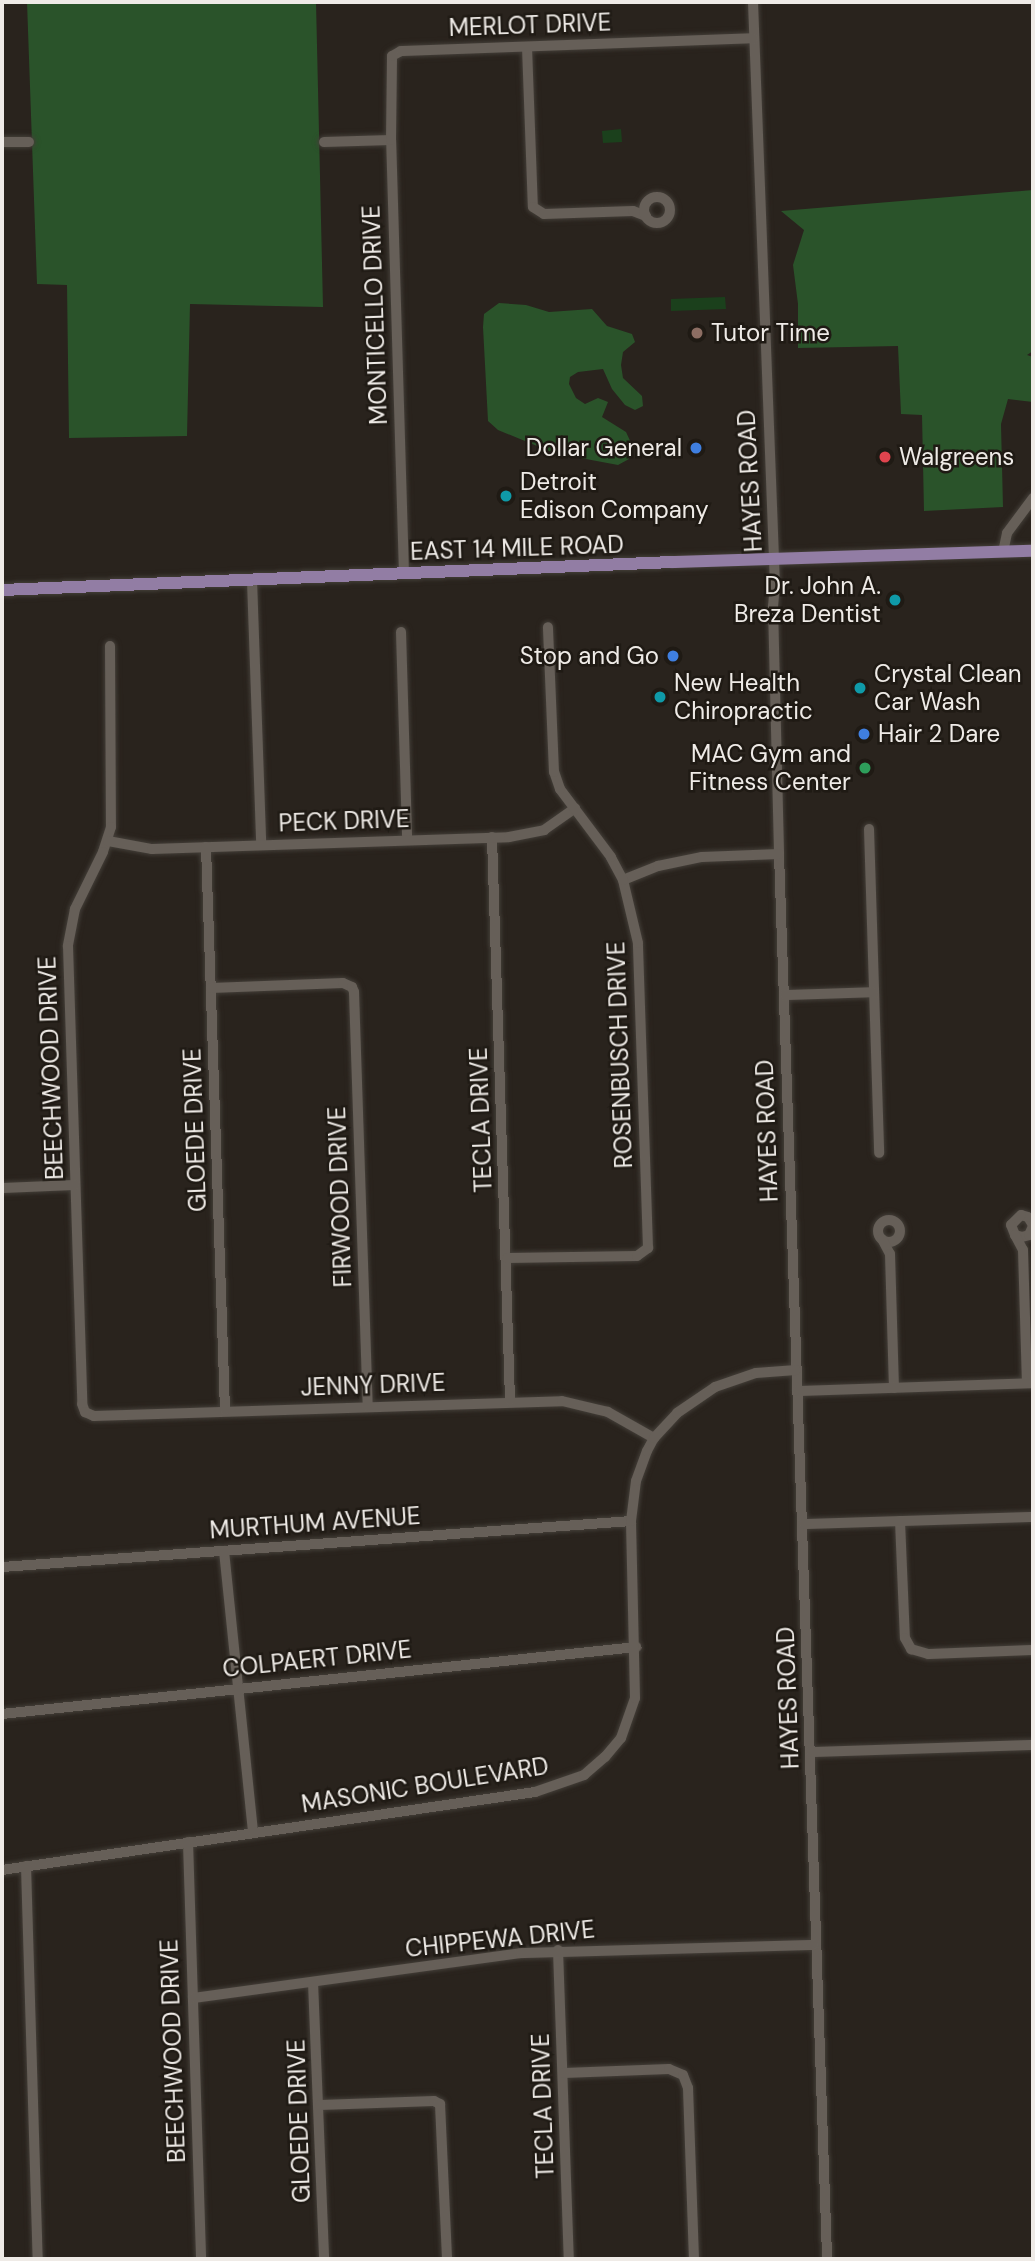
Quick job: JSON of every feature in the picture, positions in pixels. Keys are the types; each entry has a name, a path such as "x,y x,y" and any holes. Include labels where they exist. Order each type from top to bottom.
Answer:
{"main road":[{"name":"EAST 14 MILE ROAD","path":"2,590 1033,551"}],"street":[{"name":"HAYES ROAD","path":"753,2 774,559 779,854 796,1370 804,1524 814,1945 827,2259"},
{"name":"MERLOT DRIVE","path":"392,56 401,51 754,38"},
{"path":"527,47 533,207 544,214 633,211 653,222 668,218 670,210 668,202 661,197 652,198 633,211"},
{"name":"MONTICELLO DRIVE","path":"392,56 391,140 404,574"},
{"path":"324,142 391,140"},
{"path":"2,142 29,142"},
{"path":"646,203 646,216"},
{"path":"1003,552 1007,533 1033,498"},
{"path":"252,580 261,844"},
{"name":"ROSENBUSCH DRIVE","path":"507,1258 637,1256 646,1252 648,1243 638,943 623,880 611,857 560,789 554,772 548,627"},
{"path":"401,632 408,839"},
{"name":"BEECHWOOD DRIVE","path":"85,1412 82,1404 68,946 75,909 108,841 113,812 110,646"},
{"name":"PECK DRIVE","path":"108,841 152,849 528,835 544,830 575,808"},
{"path":"869,829 879,1153"},
{"name":"TECLA DRIVE","path":"492,837 510,1401"},
{"name":"GLOEDE DRIVE","path":"206,847 225,1411"},
{"path":"623,880 659,866 702,857 779,854"},
{"name":"FIRWOOD DRIVE","path":"211,988 343,983 352,987 355,996 368,1406"},
{"path":"785,995 874,992"},
{"path":"2,1188 75,1185"},
{"path":"797,1391 1030,1383 1023,1250 1011,1225 1017,1216 1028,1216 1032,1229 1023,1250"},
{"path":"890,1254 882,1240 879,1226 884,1221 891,1220 900,1230 890,1254 894,1388"},
{"path":"1015,1235 1032,1229"},
{"path":"882,1240 896,1240"},
{"name":"MASONIC BOULEVARD","path":"2,1870 486,1800 535,1792 572,1781 605,1757 627,1727 635,1698 636,1647 631,1521 636,1481 654,1438 692,1400 715,1387 756,1373 796,1370"},
{"name":"JENNY DRIVE","path":"85,1412 94,1416 562,1401 591,1406 631,1423 654,1438"},
{"path":"804,1524 1033,1517"},
{"name":"MURTHUM AVENUE","path":"2,1567 631,1521"},
{"path":"900,1521 905,1638 911,1649 928,1654 1033,1650"},
{"path":"224,1551 253,1832"},
{"name":"COLPAERT DRIVE","path":"2,1714 636,1647"},
{"path":"811,1752 1033,1745"},
{"name":"BEECHWOOD DRIVE","path":"188,1842 201,2259"},
{"path":"26,1866 38,2259"},
{"name":"CHIPPEWA DRIVE","path":"193,1998 482,1957 558,1951 814,1945"},
{"name":"TECLA DRIVE","path":"558,1951 569,2259"},
{"name":"GLOEDE DRIVE","path":"313,1982 320,2105 324,2259"},
{"path":"564,2073 668,2069 683,2075 688,2088 694,2259"},
{"path":"320,2105 434,2101 440,2104 447,2259"}],"green space":[{"path":"27,2 316,2 323,307 190,304 187,436 69,438 67,285 37,284"},
{"path":"621,129 622,142 603,143 602,131"},
{"path":"1033,190 1033,351 1027,355 1033,357 1033,402 1008,399 1001,424 1003,507 924,511 922,415 901,414 898,346 798,348 798,304 793,265 804,230 781,211"},
{"path":"725,297 726,309 671,311 671,299"},
{"path":"499,303 526,305 549,312 592,309 607,326 632,334 635,342 623,352 621,365 623,378 642,396 643,406 635,410 625,405 612,389 603,369 578,372 570,377 569,384 576,398 585,404 598,398 608,402 602,417 626,432 633,447 629,459 618,465 554,453 498,430 488,421 484,314"}],"place":[{"name":"Tutor Time","path":"697,333"},
{"name":"Dollar General","path":"696,448"},
{"name":"Walgreens","path":"885,457"},
{"name":"Detroit Edison Company","path":"506,496"},
{"name":"Dr. John A. Breza Dentist","path":"895,600"},
{"name":"Stop and Go","path":"673,656"},
{"name":"Crystal Clean Car Wash","path":"860,688"},
{"name":"New Health Chiropractic","path":"660,697"},
{"name":"Hair 2 Dare","path":"864,734"},
{"name":"MAC Gym and Fitness Center","path":"865,768"}]}
